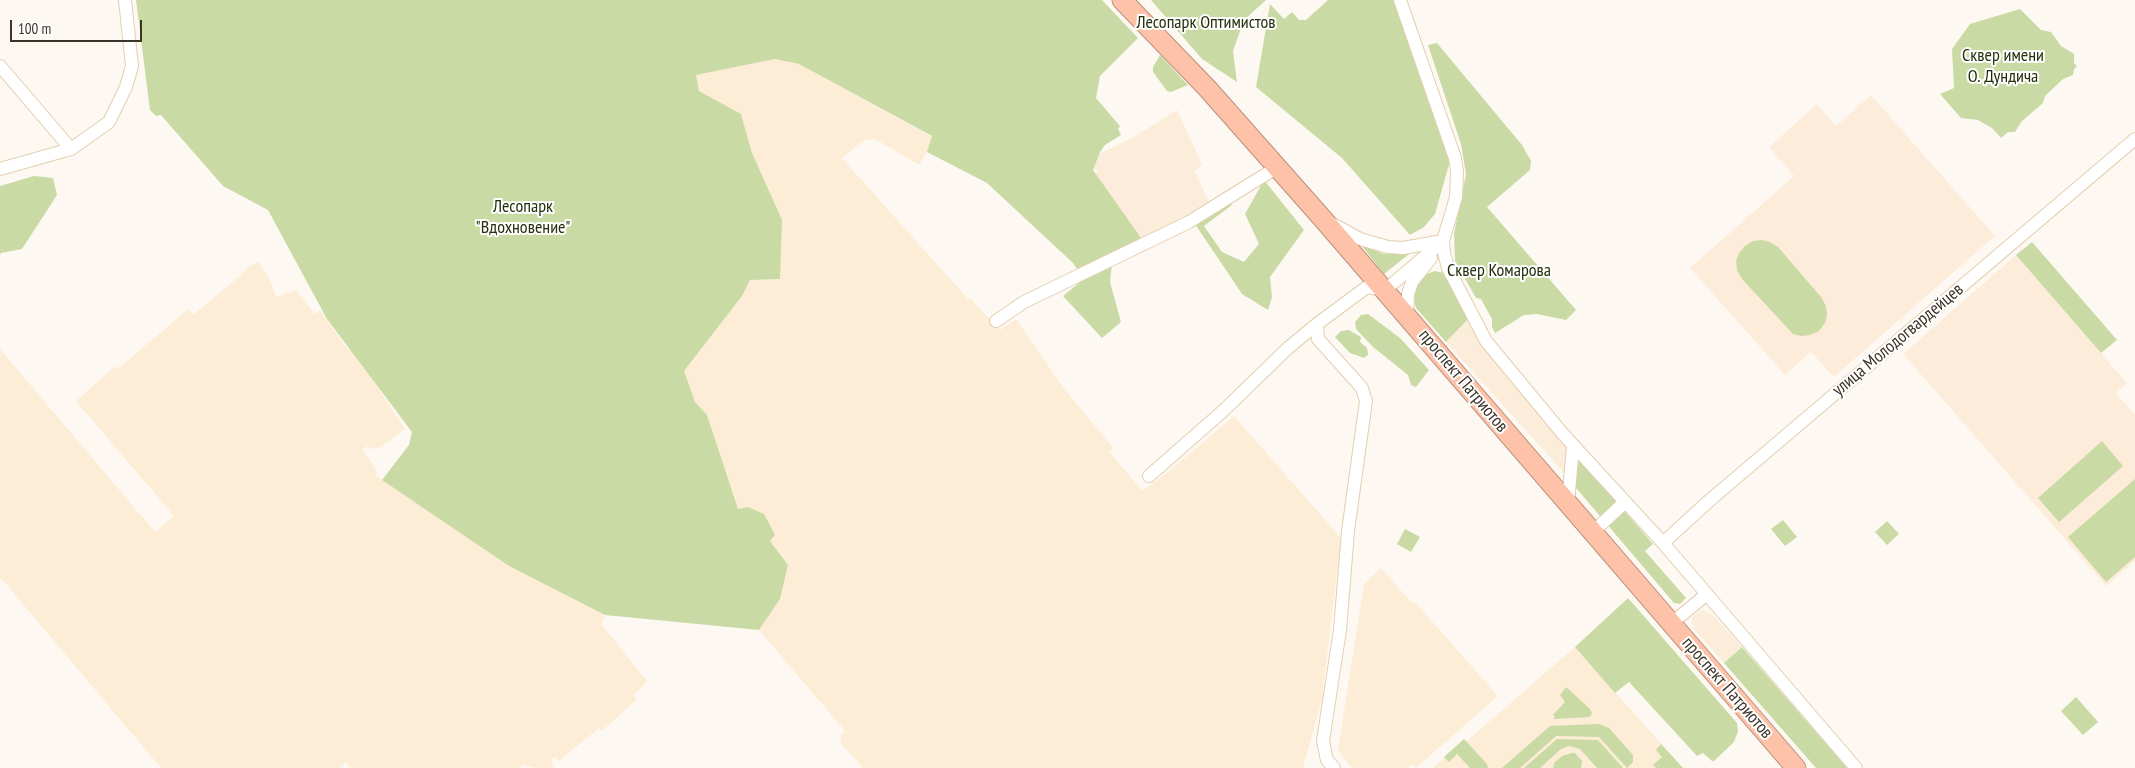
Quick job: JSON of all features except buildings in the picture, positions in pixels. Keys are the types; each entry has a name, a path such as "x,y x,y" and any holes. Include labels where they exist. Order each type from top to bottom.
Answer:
{"highway":[{"name":"проспект Патриотов","path":"1122,0 1207,88 1322,218 1796,768"}],"street":[{"path":"0,169 71,149 109,122 126,87 132,66 125,0"},
{"path":"1400,0 1455,158 1457,172 1456,197 1443,242 1412,282 1408,294 1407,315"},
{"path":"0,66 71,149"},
{"name":"улица Молодогвардейцев","path":"1663,543 1710,500 2135,139"},
{"path":"996,322 1024,302 1189,222 1276,168"},
{"path":"1322,218 1360,239 1374,244 1395,247 1443,242"},
{"path":"1149,476 1223,411 1288,348 1317,324 1368,287 1385,290 1443,242"},
{"path":"1443,242 1448,268 1486,341 1573,446 1663,543 1856,768"},
{"path":"1317,324 1318,340 1362,388 1366,401 1348,531 1340,630 1323,742 1327,760 1334,768"},
{"path":"1568,503 1573,446"},
{"path":"1593,532 1625,502"},
{"path":"1672,623 1707,594"}],"shaded area":[{"path":"775,59 799,64 932,137 927,152 919,165 875,139 864,140 842,158 968,299 970,298 1000,330 1016,319 1063,387 1113,448 1109,451 1142,491 1168,472 1234,416 1341,538 1322,699 1303,768 861,768 862,766 841,744 841,735 845,731 759,630 780,599 788,565 770,541 738,509 707,415 695,402 684,371 742,296 750,280 780,279 752,153 741,114 699,91 695,75"},
{"path":"1871,95 1995,236 1834,377 1811,352 1785,375 1690,268 1794,176 1769,147 1817,104 1836,126"},
{"path":"1177,110 1202,164 1195,172 1209,202 1137,242 1094,178 1097,172 1088,160 1137,135"},
{"path":"2016,255 2127,383 2116,393 2135,415 2135,561 2106,586 1903,354"},
{"path":"259,262 271,282 276,297 296,290 314,314 320,310 348,350 352,348 405,429 379,448 371,449 368,446 362,450 377,472 375,475 509,566 605,615 602,625 647,681 634,695 637,699 602,731 599,728 559,761 555,757 552,759 553,768 536,768 524,765 519,768 350,768 346,762 339,768 161,768 0,577 0,349 155,532 174,516 76,401 115,366 118,369 188,309 194,314 248,267"},
{"path":"1468,319 1569,443 1565,474 1446,342"},
{"path":"1381,568 1412,603 1414,601 1498,696 1416,768 1412,764 1407,768 1352,768 1338,750 1364,584"},
{"path":"1702,610 1713,615 1742,647 1724,663 1694,629 1691,623 1693,616"},
{"path":"1575,647 1683,768 1433,768 1464,739 1467,741"}],"green space":[{"name":"Лесопарк \"Вдохновение\"","path":"136,0 1102,0 1138,38 1100,76 1096,98 1120,126 1118,129 1121,135 1105,145 1093,170 1141,238 1113,254 1110,282 1121,322 1102,338 1063,296 1084,279 1073,263 987,183 927,152 932,136 799,64 775,59 696,75 699,91 741,114 752,153 782,220 780,279 750,280 742,296 684,371 695,402 707,415 738,509 748,507 764,514 775,535 770,541 788,565 780,599 759,630 605,615 509,566 382,480 409,445 412,432 327,319 268,210 223,186 161,115 156,116 150,110"},
{"name":"Лесопарк Оптимистов","path":"1151,0 1266,0 1244,20 1233,51 1237,82 1202,59"},
{"path":"1328,0 1399,0 1450,161 1435,214 1424,227 1410,235 1342,158 1256,87 1270,4 1284,19 1292,12 1299,20 1306,20"},
{"name":"Сквер имени О. Дундича","path":"2020,9 2041,30 2051,32 2061,46 2074,54 2074,63 2077,66 2074,69 2073,75 2063,79 2045,96 2043,103 2022,121 2015,132 2008,132 2001,138 1992,128 1978,120 1961,118 1940,94 1954,88 1952,49 1970,24"},
{"name":"Сквер Комарова","path":"1437,43 1522,145 1531,161 1530,170 1487,207 1576,310 1566,320 1537,314 1524,315 1495,333 1492,327 1492,319 1481,299 1476,298 1455,261 1454,234 1466,174 1461,144 1428,45"},
{"path":"1160,55 1188,85 1171,92 1167,91 1153,72 1153,67"},
{"path":"34,176 53,178 57,195 22,249 1,253 0,255 0,186"},
{"path":"1264,180 1304,230 1270,277 1272,297 1268,310 1242,294 1195,224 1228,202 1232,205 1204,226 1222,252 1244,262 1259,244 1245,214"},
{"path":"1762,240 1778,247 1821,297 1826,306 1827,315 1825,323 1819,331 1802,336 1793,334 1742,279 1737,270 1736,261 1739,253 1753,241"},
{"path":"2032,242 2117,340 2101,353 2016,255"},
{"path":"1361,245 1384,254 1407,253 1408,255 1384,274"},
{"path":"1435,271 1444,273 1468,319 1446,342 1416,308 1412,291 1421,276"},
{"path":"1368,314 1400,338 1429,370 1416,387 1411,385 1408,375 1373,347 1356,329 1355,322 1361,315"},
{"path":"1349,330 1361,337 1360,342 1367,348 1368,355 1364,358 1350,353 1335,337 1341,331"},
{"path":"2102,441 2123,466 2059,522 2038,498"},
{"path":"1568,446 1653,544 1645,551 1686,598 1680,604 1674,603 1571,482"},
{"path":"2135,479 2135,557 2106,582 2068,537"},
{"path":"1783,520 1797,537 1785,546 1771,529"},
{"path":"1887,521 1899,534 1887,545 1875,532"},
{"path":"1405,529 1420,537 1411,552 1397,544"},
{"path":"1628,598 1737,723 1738,731 1734,742 1714,761 1703,753 1697,756 1629,682 1615,693 1575,647"},
{"path":"1742,647 1847,768 1816,768 1724,663"},
{"path":"1566,687 1590,709 1592,713 1590,717 1553,719 1555,717 1553,715 1565,702 1560,695"},
{"path":"2076,697 2098,722 2083,735 2061,711"},
{"path":"1599,724 1609,728 1633,755 1633,762 1627,768 1599,737 1556,736 1520,768 1502,768 1550,726"},
{"path":"1464,739 1487,764 1488,768 1470,768 1457,754 1449,762 1444,757"},
{"path":"1557,739 1598,740 1623,768 1597,768 1580,749 1569,746 1561,749 1540,768 1524,768"},
{"path":"1661,744 1683,768 1656,768 1653,765 1662,757 1656,750"},
{"path":"1575,753 1582,761 1581,768 1553,768 1554,763 1562,756"}]}
